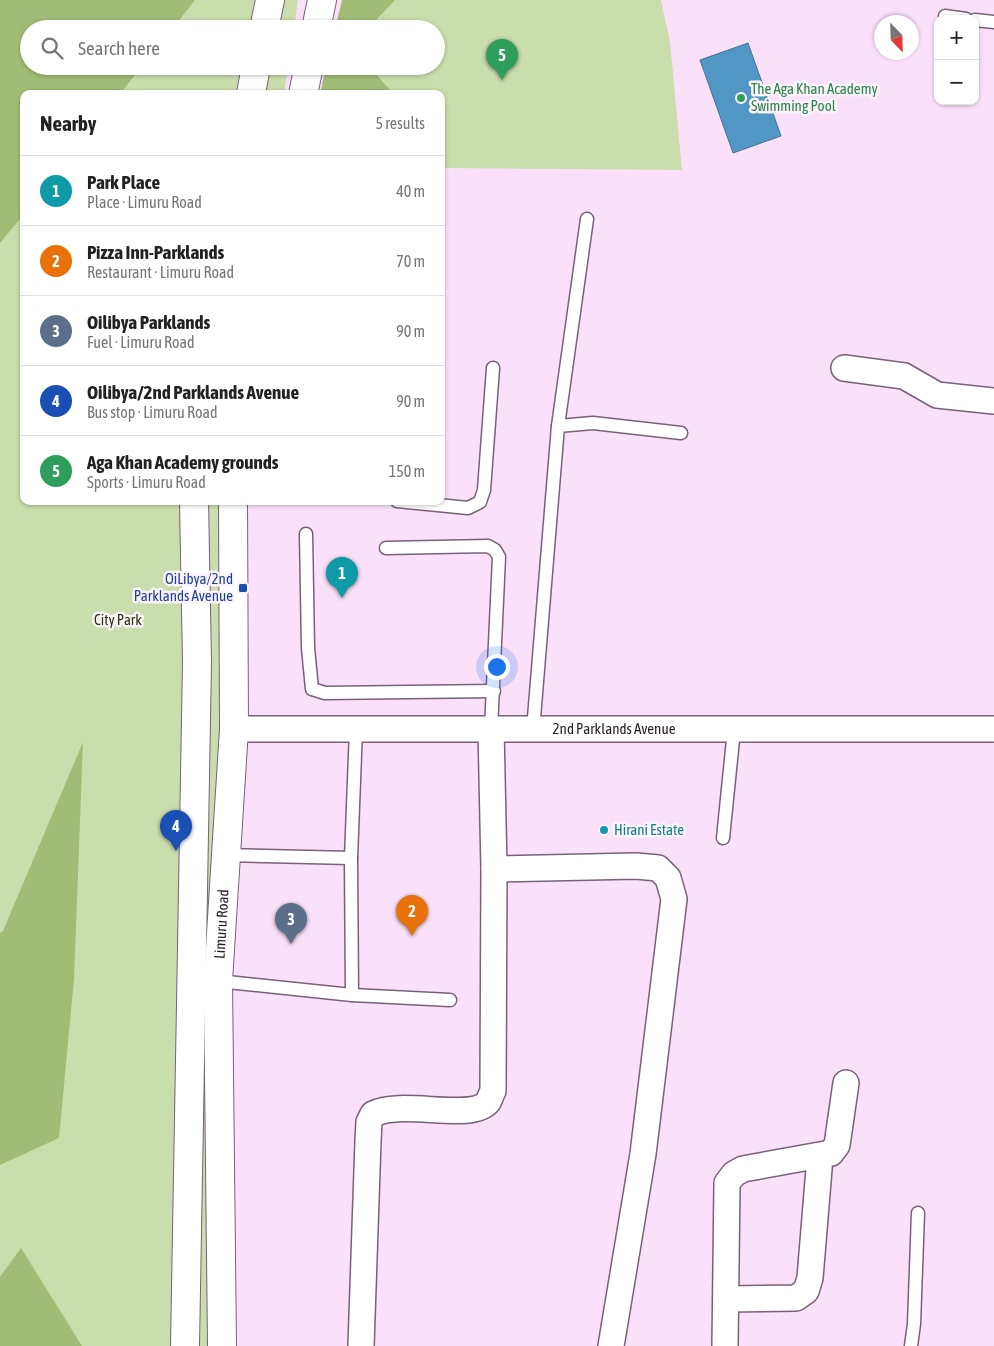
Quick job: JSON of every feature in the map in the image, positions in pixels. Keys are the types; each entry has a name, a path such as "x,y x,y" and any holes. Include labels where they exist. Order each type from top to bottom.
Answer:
{"main road":[{"path":"266,20 270,0"},
{"path":"318,20 322,0"},
{"path":"252,90 254,75"},
{"path":"304,90 307,75"},
{"name":"Limuru Road","path":"185,1346 197,662 194,505"},
{"name":"Limuru Road","path":"222,1346 218,981 234,729 233,505"}],"street":[{"path":"844,368 904,376 937,395 994,401"},
{"name":"2nd Parklands Avenue","path":"234,729 994,729"},
{"path":"361,1346 368,1141 369,1122 373,1114 390,1107 467,1111 488,1102 493,1091 494,869 492,729"},
{"path":"494,869 636,866 658,868 668,878 674,898 642,1154 611,1346"},
{"path":"725,1346 727,1183 734,1174 743,1169 831,1153 837,1145 846,1083"},
{"path":"727,1299 796,1298 806,1291 810,1278 820,1156"}],"lane":[{"path":"979,20 994,22"},
{"path":"533,730 558,426 587,220"},
{"path":"438,505 468,508 480,502 484,490 493,368"},
{"path":"558,426 594,424 681,433"},
{"path":"306,534 308,648 312,689 325,692 494,690"},
{"path":"386,548 488,546 495,550 499,557 492,729"},
{"path":"352,995 352,858 356,729"},
{"path":"723,838 734,730"},
{"path":"225,854 352,858"},
{"path":"218,981 352,995 450,1000"},
{"path":"911,1346 914,1324 918,1213"}],"green space":[{"name":"City Park","path":"0,0 298,0 295,20 20,20 20,75 287,75 285,90 20,90 20,505 242,505 215,1346 0,1346"},
{"path":"0,0 195,0 179,20 20,20 20,75 135,75 123,90 20,90 20,219 0,243"},
{"path":"342,0 395,0 377,20 337,20"},
{"path":"349,0 661,0 670,42 682,170 445,168 445,90 329,90 332,75 445,75 445,20 344,20"},
{"path":"324,75 377,75 390,90 321,90"},
{"path":"83,742 74,979 59,1138 0,1165 0,933 3,931"},
{"path":"21,1248 82,1346 0,1346 0,1277"}],"water":[{"name":"The Aga Khan Academy Swimming Pool","path":"748,43 781,136 733,153 700,60"}],"place":[{"name":"Aga Khan Academy grounds","path":"502,80"},
{"name":"The Aga Khan Academy Swimming Pool","path":"741,98"},
{"name":"OiLibya/2nd Parklands Avenue","path":"243,588"},
{"name":"Park Place","path":"342,598"},
{"name":"Hirani Estate","path":"604,830"},
{"name":"Oilibya/2nd Parklands Avenue","path":"176,851"},
{"name":"Pizza Inn-Parklands","path":"412,936"},
{"name":"Oilibya Parklands","path":"291,944"}]}
